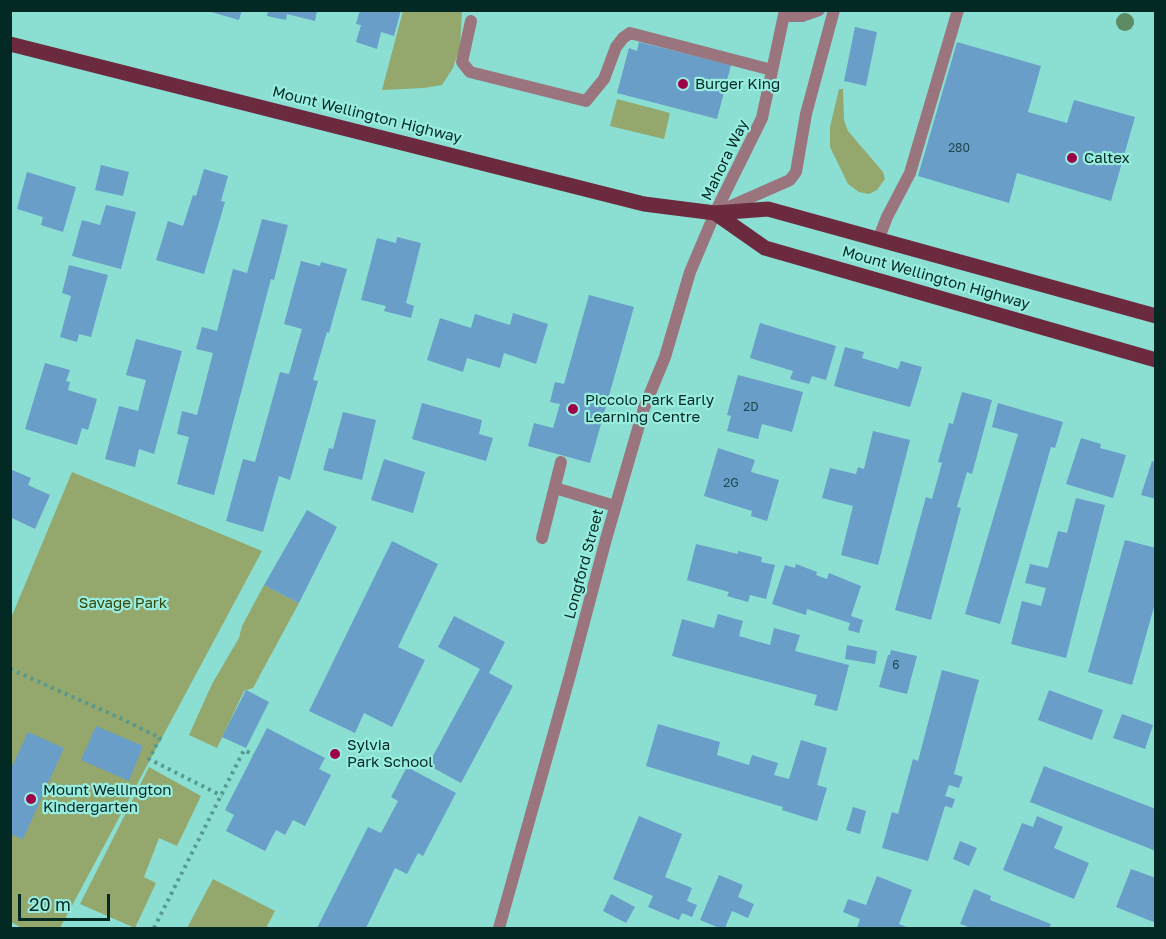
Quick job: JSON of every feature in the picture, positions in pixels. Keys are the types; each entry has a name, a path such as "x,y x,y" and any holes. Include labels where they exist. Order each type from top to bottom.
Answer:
{"main road":[{"name":"Mount Wellington Highway","path":"10,44 644,204 715,213 768,209 1155,316"},
{"name":"Mount Wellington Highway","path":"715,213 765,248 1155,360"}],"street":[{"path":"785,13 802,16 819,10"},
{"name":"Mahora Way","path":"715,213 789,180 796,172 806,114 834,10"},
{"path":"878,240 910,172 958,10"},
{"name":"Mahora Way","path":"715,213 762,118 785,13"},
{"path":"471,21 462,62 470,72 586,101 604,79 616,47 622,38 630,33 772,70"},
{"name":"Longford Street","path":"499,928 644,408 665,357 690,272 715,213"},
{"path":"542,538 561,462"},
{"path":"555,488 615,506"}],"path":[{"path":"10,669 160,738 148,759 222,796"},
{"path":"154,928 244,750 254,755"}],"green space":[{"path":"403,11 462,11 460,47 453,68 442,85 382,90"},
{"path":"839,89 843,89 844,120 848,131 883,172 885,179 877,190 869,194 859,192 848,184 830,147 830,127"},
{"path":"617,99 670,113 664,139 610,126"},
{"name":"Savage Park","path":"72,472 262,551 60,928 22,928 11,922 11,618"},
{"path":"264,585 299,603 253,688 244,691 217,748 189,735 212,684 239,638 242,626"},
{"path":"149,767 201,796 177,846 159,838 144,877 156,883 135,928 80,904"},
{"path":"213,879 275,911 266,928 187,928"}],"building":[{"path":"204,10 242,10 239,20"},
{"path":"268,10 317,10 315,21 287,14 286,20 267,16"},
{"path":"360,10 401,10 394,36 381,32 377,49 356,42 361,25 356,24"},
{"path":"855,27 877,32 866,86 844,81"},
{"path":"639,42 731,65 717,119 617,93 629,48 637,51"},
{"path":"957,42 1041,66 1028,112 1067,123 1074,100 1135,117 1111,201 1017,173 1009,203 918,176"},
{"path":"101,165 129,172 123,196 95,190"},
{"path":"204,169 228,176 221,201 225,202 204,274 156,260 168,221 183,226 193,195 196,196"},
{"path":"27,172 76,187 63,232 41,225 43,217 17,209"},
{"path":"106,205 136,212 121,269 72,256 82,220 100,225"},
{"path":"262,219 288,225 274,280 271,279 214,495 177,484 189,437 177,434 182,411 197,415 213,353 196,349 202,327 217,331 233,269 247,273"},
{"path":"397,237 421,243 406,303 414,306 411,318 384,311 386,306 361,300 377,238 396,243"},
{"path":"301,261 320,266 321,262 347,269 313,380 318,381 290,480 279,476 263,532 226,521 243,459 255,462 280,372 289,374 302,329 284,324"},
{"path":"69,265 108,275 91,337 79,334 77,342 60,337 71,296 62,293"},
{"path":"589,295 634,307 590,463 528,446 534,423 553,428 560,404 550,402 555,382 564,384"},
{"path":"513,313 548,324 536,364 504,353 500,368 467,358 463,372 427,360 440,318 471,328 475,314 510,325"},
{"path":"760,323 836,346 826,380 812,376 809,384 790,379 793,371 750,358"},
{"path":"136,339 182,351 154,454 139,449 135,467 105,459 119,406 138,411 146,380 126,375"},
{"path":"845,347 864,352 862,358 898,369 901,361 922,367 910,407 834,386"},
{"path":"45,363 70,370 66,381 70,382 68,390 97,399 88,430 82,428 77,445 25,429"},
{"path":"738,375 803,392 792,432 762,424 758,439 727,431 731,416 727,415"},
{"path":"962,392 992,400 972,474 967,472 957,507 961,508 931,620 895,610 926,497 932,499 942,463 938,462 949,423 953,424"},
{"path":"422,403 482,420 479,434 493,438 486,461 412,439"},
{"path":"998,403 1063,422 1055,448 1051,447 1000,624 965,614 1018,434 992,427"},
{"path":"343,412 376,420 362,480 323,470 329,448 333,449"},
{"path":"873,431 910,440 878,565 841,555 853,506 822,498 830,468 856,474 858,467 864,469"},
{"path":"1081,438 1101,444 1100,448 1126,455 1113,498 1066,484"},
{"path":"718,448 755,460 751,472 779,480 767,521 751,516 752,511 704,496"},
{"path":"384,459 425,472 413,513 371,500"},
{"path":"1152,461 1156,463 1156,499 1141,495"},
{"path":"10,469 31,478 28,485 50,495 35,529 10,517"},
{"path":"1076,498 1105,505 1066,658 1011,644 1022,601 1041,606 1046,588 1025,583 1030,564 1048,568 1058,531 1067,533"},
{"path":"307,510 337,527 299,603 264,585"},
{"path":"1125,540 1156,548 1156,600 1132,685 1088,672"},
{"path":"392,541 438,564 398,647 425,660 392,727 364,713 355,733 309,711"},
{"path":"696,544 762,557 761,562 775,565 766,599 750,595 748,602 727,596 729,592 687,580"},
{"path":"796,564 817,572 816,575 827,579 829,573 861,586 851,616 863,620 859,633 848,630 850,623 807,609 806,615 772,604 785,565 795,568"},
{"path":"718,614 743,621 739,636 770,645 774,628 800,635 795,651 849,665 837,711 814,705 817,695 672,656 682,619 714,628"},
{"path":"454,616 505,642 489,673 513,686 461,783 428,765 480,669 438,647"},
{"path":"847,645 877,651 875,664 845,659"},
{"path":"891,650 917,656 907,694 879,687"},
{"path":"942,670 979,680 954,774 963,777 959,788 949,785 945,796 955,799 952,808 945,806 928,861 882,848 892,812 898,814 913,759 918,761"},
{"path":"246,690 269,702 246,748 222,737"},
{"path":"1049,690 1103,710 1092,740 1038,720"},
{"path":"1122,714 1153,725 1145,749 1113,738"},
{"path":"658,724 720,742 717,755 749,765 752,755 778,763 774,775 789,779 801,740 827,748 817,785 827,788 817,821 782,810 783,807 646,766"},
{"path":"96,726 143,746 129,781 81,760"},
{"path":"267,728 325,758 319,769 331,775 305,826 293,820 285,835 276,830 265,851 226,831 234,815 225,810"},
{"path":"28,732 64,748 23,839 10,834 10,771"},
{"path":"1044,766 1156,809 1156,851 1030,802"},
{"path":"407,767 456,793 423,856 418,853 407,874 395,868 366,928 317,928 368,827 381,833 398,801 391,797"},
{"path":"853,807 866,811 860,834 846,830"},
{"path":"639,816 682,834 665,877 692,888 687,901 697,905 692,917 682,913 679,920 648,907 653,896 613,879"},
{"path":"1037,816 1063,827 1054,848 1089,863 1074,899 1003,870 1022,823 1033,827"},
{"path":"960,841 977,848 969,866 953,859"},
{"path":"1131,869 1156,878 1156,923 1116,907"},
{"path":"719,875 743,885 738,897 754,904 748,918 732,911 725,928 719,928 700,920"},
{"path":"877,876 912,890 899,924 909,928 857,928 860,919 843,912 848,899 866,905"},
{"path":"974,889 991,896 990,900 1051,924 1049,928 971,928 960,924"},
{"path":"611,894 635,907 626,923 603,911"}],"place":[{"name":"Burger King","path":"683,84"},
{"name":"Caltex","path":"1072,158"},
{"name":"Piccolo Park Early Learning Centre","path":"573,409"},
{"name":"Sylvia Park School","path":"335,754"},
{"name":"Mount Wellington Kindergarten","path":"31,799"}]}
